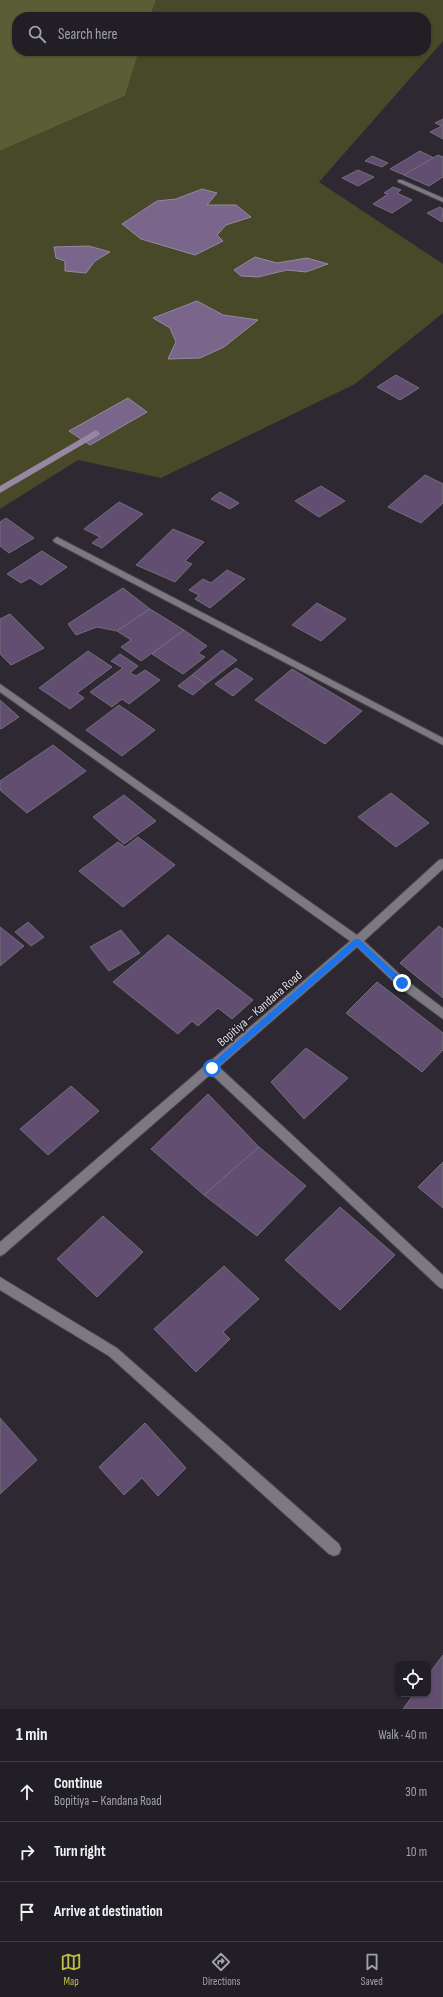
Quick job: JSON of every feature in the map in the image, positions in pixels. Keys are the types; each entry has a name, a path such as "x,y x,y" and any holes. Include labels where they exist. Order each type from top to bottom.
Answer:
{"street":[{"path":"400,181 443,200"},
{"path":"57,540 443,742"},
{"path":"0,687 357,941 402,983 443,1014"},
{"name":"Bopitiya – Kandana Road","path":"0,1250 212,1068 357,941 443,863"},
{"path":"212,1068 443,1283"},
{"path":"0,1283 113,1352 334,1549"}],"green space":[{"path":"0,0 156,0 152,12 12,12 12,56 137,56 125,96 0,151"},
{"path":"156,0 443,0 443,41 431,55 431,12 152,12"},
{"path":"137,56 430,56 319,182 443,264 443,313 355,384 161,478 78,460 0,509 0,151 125,96"}],"shaded area":[{"path":"202,189 217,193 207,205 236,205 251,217 226,225 217,235 223,241 195,255 141,239 122,224 157,201 176,199"},
{"path":"89,246 110,252 95,261 86,273 65,271 65,261 56,258 54,247"},
{"path":"255,257 277,263 307,258 328,264 306,272 287,270 258,277 241,276 234,270"},
{"path":"197,301 223,315 258,320 224,347 200,358 168,359 176,342 170,328 153,318"},
{"path":"128,398 147,412 90,445 69,431"}],"building":[{"path":"443,119 443,139 430,132 442,126 435,123"},
{"path":"420,151 434,158 404,175 390,169"},
{"path":"438,155 443,157 443,177 429,186 404,175"},
{"path":"372,156 388,163 382,167 365,161"},
{"path":"358,170 374,177 358,186 342,178"},
{"path":"393,187 401,190 397,193 412,200 392,213 373,204 388,194 384,193"},
{"path":"440,207 443,209 442,222 427,213"},
{"path":"396,375 419,388 400,400 377,387"},
{"path":"425,475 443,484 443,503 421,523 388,507"},
{"path":"321,486 345,501 319,517 295,501"},
{"path":"220,492 239,503 230,509 211,499"},
{"path":"119,502 143,514 102,548 92,543 100,537 84,529"},
{"path":"6,518 34,538 9,553 0,546 0,522"},
{"path":"173,529 204,542 185,561 192,564 175,582 136,565"},
{"path":"42,551 67,567 41,585 30,578 21,583 7,574"},
{"path":"227,570 245,579 210,608 195,599 199,595 189,590 203,579 211,583"},
{"path":"123,588 150,609 117,631 97,627 76,635 68,624"},
{"path":"317,603 346,619 321,641 292,625"},
{"path":"150,609 184,630 141,661 121,647 131,640 117,631"},
{"path":"10,614 44,648 11,665 0,654 0,619"},
{"path":"184,630 207,646 198,653 205,657 183,674 152,654"},
{"path":"222,650 237,660 206,684 192,675"},
{"path":"88,651 112,667 77,693 84,698 70,709 39,688"},
{"path":"120,654 138,666 130,673 136,676 145,670 160,680 129,704 122,699 112,707 90,692 123,668 111,661"},
{"path":"236,668 253,679 233,696 215,684"},
{"path":"292,669 362,711 325,744 255,700"},
{"path":"192,675 206,684 193,695 178,686"},
{"path":"0,700 19,717 1,729 0,728"},
{"path":"119,705 155,730 122,756 86,730"},
{"path":"53,745 86,771 27,813 0,790 0,781"},
{"path":"391,793 429,823 396,847 358,817"},
{"path":"124,795 156,821 124,844 93,817"},
{"path":"138,837 175,865 123,907 79,871 118,842 125,847"},
{"path":"28,922 44,937 31,946 15,932"},
{"path":"439,926 443,929 443,998 400,963"},
{"path":"0,927 24,946 0,966"},
{"path":"121,930 140,953 109,971 90,947"},
{"path":"168,935 253,1000 232,1019 218,1008 198,1026 192,1021 178,1034 113,982"},
{"path":"377,982 443,1033 443,1050 422,1072 346,1013"},
{"path":"306,1048 348,1078 304,1119 271,1082"},
{"path":"71,1086 99,1111 48,1155 20,1129"},
{"path":"208,1094 259,1147 204,1195 151,1149"},
{"path":"259,1147 306,1186 257,1236 204,1195"},
{"path":"443,1162 443,1208 418,1187"},
{"path":"340,1207 395,1255 340,1310 285,1260"},
{"path":"103,1216 143,1252 97,1297 57,1259"},
{"path":"224,1266 259,1299 223,1332 230,1339 196,1372 154,1329"},
{"path":"0,1418 37,1460 0,1494"},
{"path":"145,1423 186,1468 158,1496 142,1478 124,1495 99,1467"},
{"path":"443,1655 443,1709 403,1709 412,1697 431,1697 431,1671"}],"waterway":[{"path":"0,490 96,433"}],"route":[{"path":"212,1068 357,941 402,983"}]}
